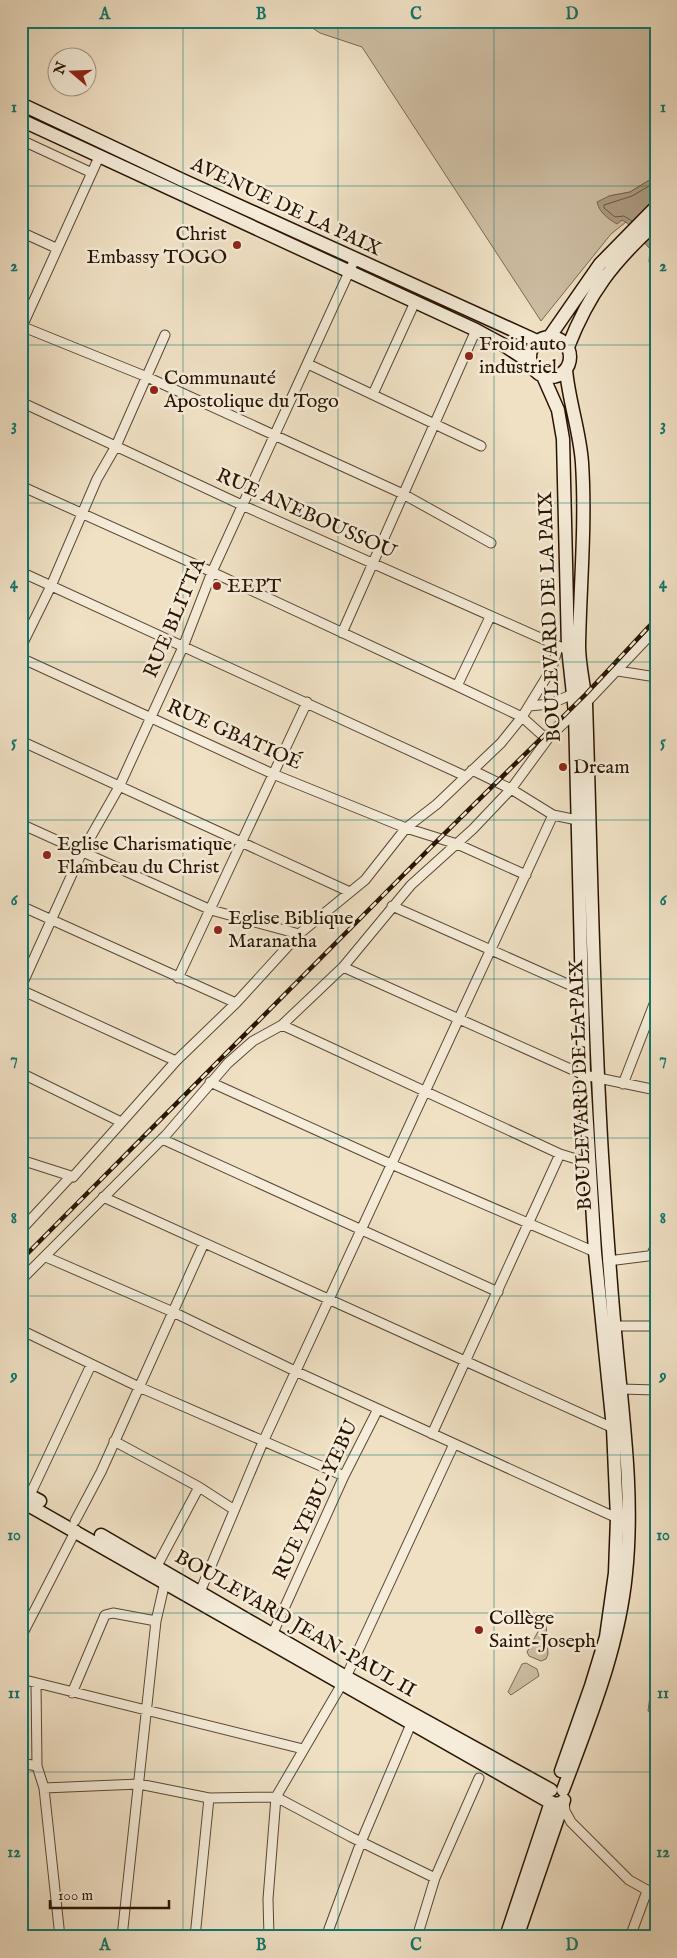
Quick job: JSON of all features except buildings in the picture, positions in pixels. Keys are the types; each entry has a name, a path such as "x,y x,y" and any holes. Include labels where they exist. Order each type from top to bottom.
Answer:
{"main road":[{"name":"AVENUE DE LA PAIX","path":"21,104 537,341"},
{"path":"26,122 476,330 531,363 537,372 543,376 553,377 566,370 571,356 568,347 561,339 550,336"},
{"path":"531,363 532,349 537,341 550,336 656,207"},
{"path":"568,347 615,255 656,223"},
{"name":"BOULEVARD DE LA PAIX","path":"566,370 569,400 579,435 582,463 583,535 569,648"},
{"name":"BOULEVARD DE LA PAIX","path":"506,1937 556,1796 606,1637 616,1573 620,1389 608,1261 597,1078 590,821 569,648 562,425 553,396 543,376"},
{"path":"565,535 583,535"},
{"name":"BOULEVARD DE LA PAIX","path":"517,1937 556,1796 591,1714 611,1651 626,1572 628,1485 618,1428 595,1252 588,1163 576,821 577,704"},
{"name":"BOULEVARD JEAN-PAUL II","path":"24,1495 76,1525 165,1582 556,1796"},
{"name":"BOULEVARD JEAN-PAUL II","path":"76,1525 157,1566 273,1633 411,1724 556,1796"}],"street":[{"path":"26,122 22,142 90,172"},
{"path":"99,157 90,172 22,327 147,377 403,494 491,543"},
{"path":"21,232 56,248"},
{"name":"RUE BLITTA","path":"21,988 82,852 119,787 183,647 212,572 276,436 355,259"},
{"path":"373,394 415,302"},
{"path":"342,632 476,330"},
{"path":"21,647 51,586 97,479 116,446 165,335"},
{"path":"308,364 481,446"},
{"name":"RUE ANEBOUSSOU","path":"21,402 244,506 490,617 569,648"},
{"path":"21,486 457,686 522,717 542,735 550,736"},
{"path":"21,572 306,702 469,773 511,788 553,815 576,821 590,821"},
{"path":"457,686 490,617"},
{"path":"21,1280 162,1139 210,1082 247,1046 282,1025 343,967 392,906 415,881 457,844 511,788 577,704 618,670 656,629"},
{"path":"21,1230 71,1176 73,1177 176,1062 236,1003 300,934 365,880 406,828 437,804 501,743 522,717 552,668 569,648"},
{"name":"RUE GBATIOÉ","path":"21,658 274,774 406,828 457,844 526,875"},
{"path":"618,670 656,677"},
{"path":"178,978 306,702"},
{"path":"529,706 577,704"},
{"path":"21,741 350,892"},
{"path":"200,1592 233,1509 295,1371 553,815"},
{"path":"21,824 211,910 300,934"},
{"path":"21,906 236,1003"},
{"path":"392,906 581,990"},
{"path":"343,967 584,1075 656,1090"},
{"path":"21,988 176,1062"},
{"path":"622,1084 656,999"},
{"path":"282,1025 560,1154 588,1163"},
{"path":"21,1073 121,1122"},
{"path":"210,1082 391,1164 595,1252"},
{"path":"162,1139 498,1292"},
{"path":"432,1434 560,1154"},
{"path":"21,1160 71,1176"},
{"path":"103,1197 465,1363 618,1428"},
{"path":"21,1637 101,1472 204,1244"},
{"path":"608,1261 654,1255 656,1245"},
{"path":"46,1257 108,1286 173,1312 295,1371 617,1518"},
{"path":"614,1326 656,1326"},
{"path":"21,1330 139,1387 344,1476"},
{"path":"24,1495 91,1365"},
{"path":"620,1389 656,1390"},
{"name":"RUE YEBU-YEBU","path":"273,1633 344,1476 378,1409"},
{"path":"114,1441 199,1487 233,1509"},
{"path":"269,1937 269,1890 276,1797 344,1681 454,1444"},
{"path":"157,1566 199,1487"},
{"path":"122,1937 156,1621 165,1582"},
{"path":"72,1693 106,1615 113,1613 156,1621"},
{"path":"21,1680 303,1750"},
{"path":"36,1683 37,1766 44,1788 60,1937"},
{"path":"326,1937 361,1842 411,1724"},
{"path":"21,1763 37,1766"},
{"path":"417,1937 435,1878 479,1778"},
{"path":"44,1788 139,1784 209,1798 276,1797 361,1842 435,1878"},
{"path":"556,1796 570,1822 629,1880 651,1893 630,1937"},
{"path":"195,1937 209,1798"},
{"path":"281,1937 294,1937"}],"shaded area":[{"path":"302,21 647,21 656,32 656,176 630,192 609,196 626,222 611,234 541,321 362,47 320,33"},
{"path":"650,1402 656,1402 656,1446 651,1447"},
{"path":"542,1624 546,1624 548,1654 546,1659 541,1661 529,1656 527,1652"},
{"path":"656,1650 656,1715 648,1711"},
{"path":"526,1663 537,1669 539,1676 511,1695 508,1692 522,1664"}],"water":[{"path":"656,176 656,195 651,199 656,205 656,269 649,262 650,249 626,222 622,220 617,224 607,217 597,202 609,196 630,192"}],"railway":[{"path":"21,1260 440,838 585,695 656,619"}],"place":[{"name":"Christ Embassy TOGO","path":"237,245"},
{"name":"Froid auto industriel","path":"469,356"},
{"name":"Communauté Apostolique du Togo","path":"154,390"},
{"name":"EEPT","path":"217,586"},
{"name":"Dream","path":"563,767"},
{"name":"Eglise Charismatique Flambeau du Christ","path":"47,855"},
{"name":"Eglise Biblique Maranatha","path":"218,930"},
{"name":"Collège Saint-Joseph","path":"479,1630"}]}
